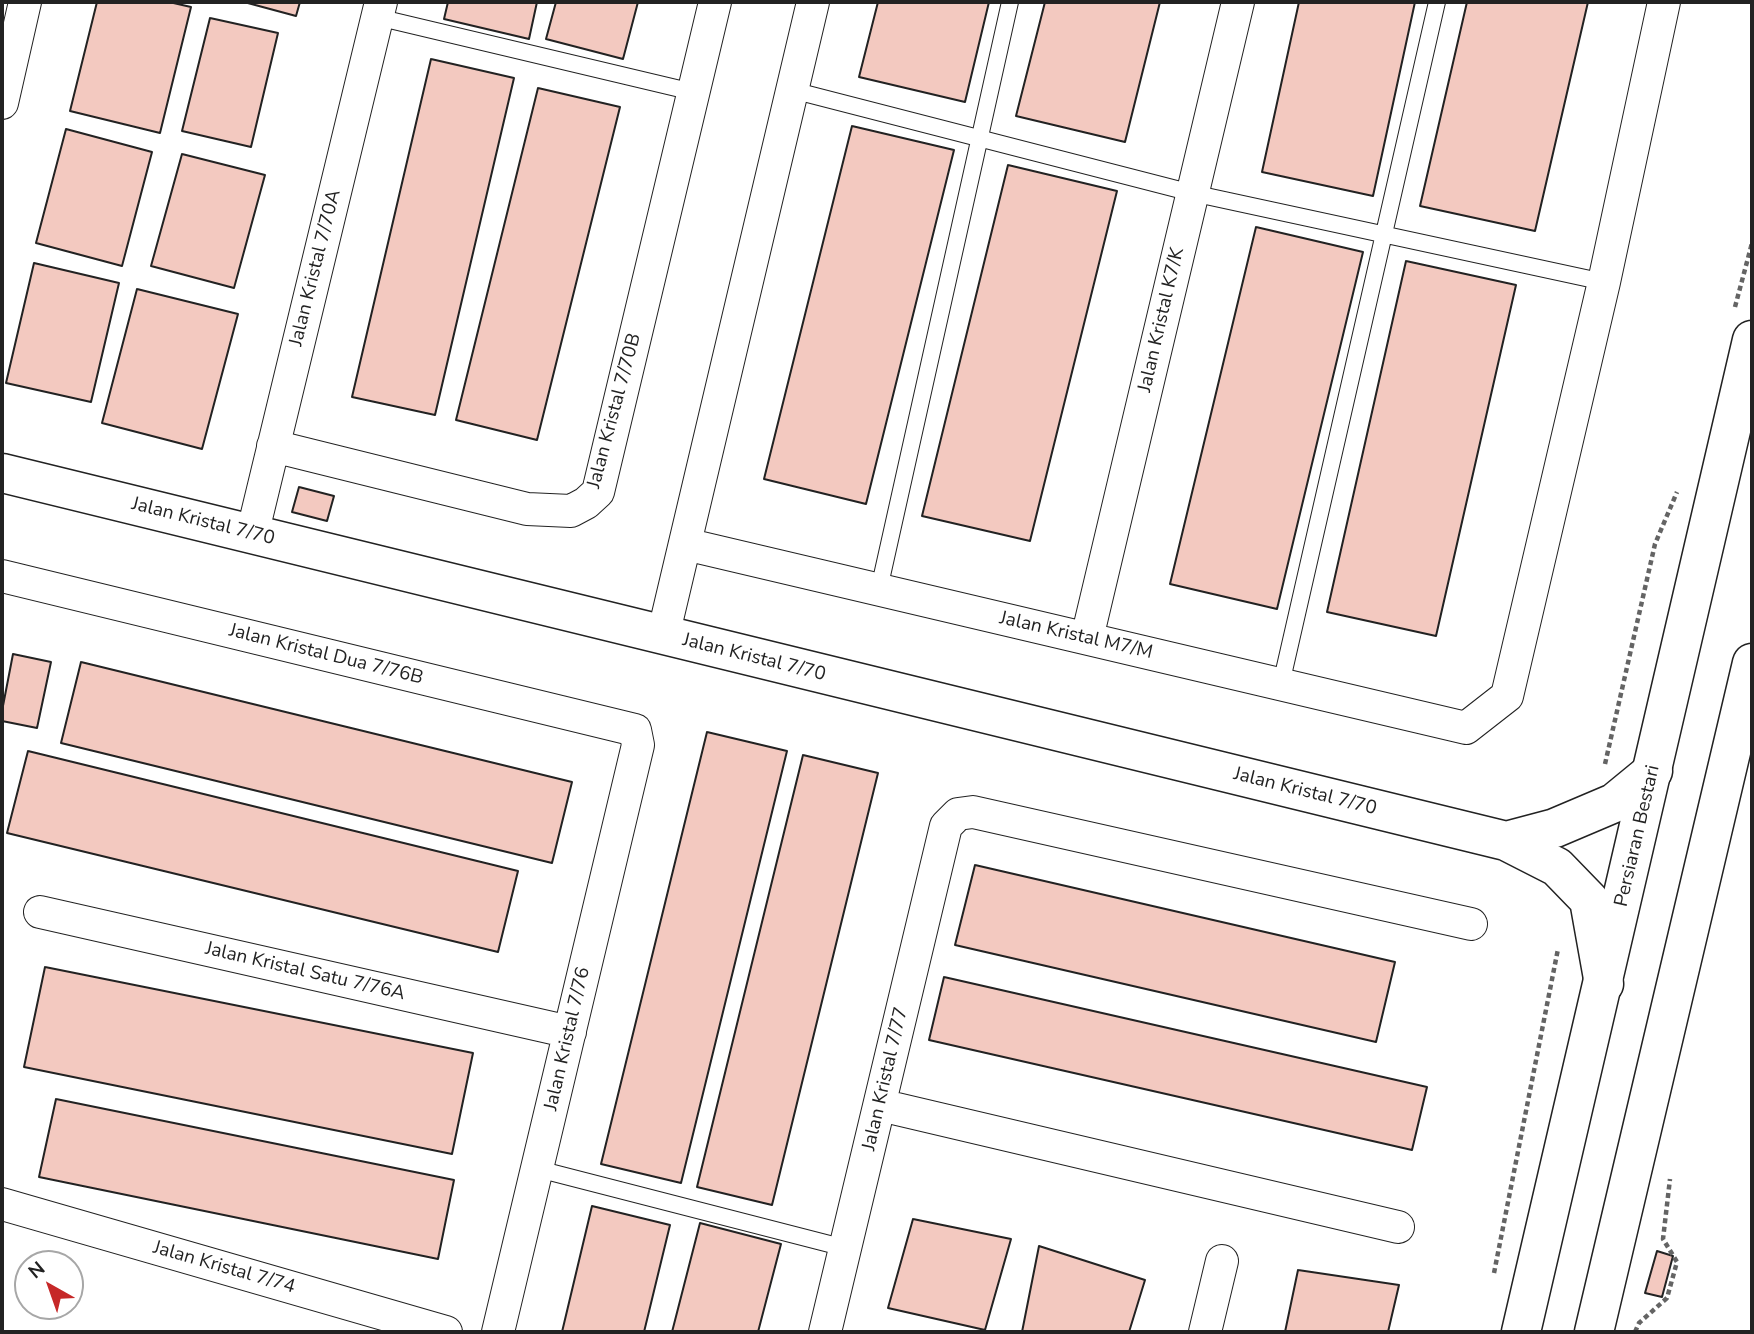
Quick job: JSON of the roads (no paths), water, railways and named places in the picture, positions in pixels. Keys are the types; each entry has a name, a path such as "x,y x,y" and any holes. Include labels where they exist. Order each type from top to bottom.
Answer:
{"street":[{"path":"2,103 8,42 25,2"},
{"name":"Jalan Kristal 7/70B","path":"273,446 527,509 571,511 598,492 715,2"},
{"path":"663,636 813,2"},
{"name":"Jalan Kristal K7/K","path":"1087,638 1238,2"},
{"path":"1604,282 1664,2"},
{"name":"Jalan Kristal 7/70A","path":"252,535 379,10"},
{"name":"Jalan Kristal M7/M","path":"685,544 1466,728 1507,696 1604,282"},
{"name":"Persiaran Bestari","path":"1521,1332 1752,340"},
{"path":"1705,547 1752,408"},
{"name":"Jalan Kristal 7/70","path":"2,473 1506,841 1557,867 1589,900 1604,984"},
{"name":"Jalan Kristal Dua 7/76B","path":"2,576 635,730 638,745"},
{"path":"1594,1332 1752,663"},
{"name":"Jalan Kristal 7/76","path":"498,1332 638,745"},
{"path":"1506,841 1555,828 1614,803 1653,771"},
{"name":"Jalan Kristal 7/77","path":"825,1332 946,826 958,814 973,812 1471,925"},
{"name":"Jalan Kristal Satu 7/76A","path":"40,912 570,1032"},
{"path":"880,1105 1398,1227"},
{"name":"Jalan Kristal 7/74","path":"2,1204 446,1332"},
{"path":"1205,1332 1222,1261"}],"lane":[{"path":"879,589 1010,2"},
{"path":"1281,684 1437,2"},
{"path":"379,10 693,92"},
{"path":"792,90 1192,193 1604,282"},
{"path":"538,1169 845,1248"}]}
